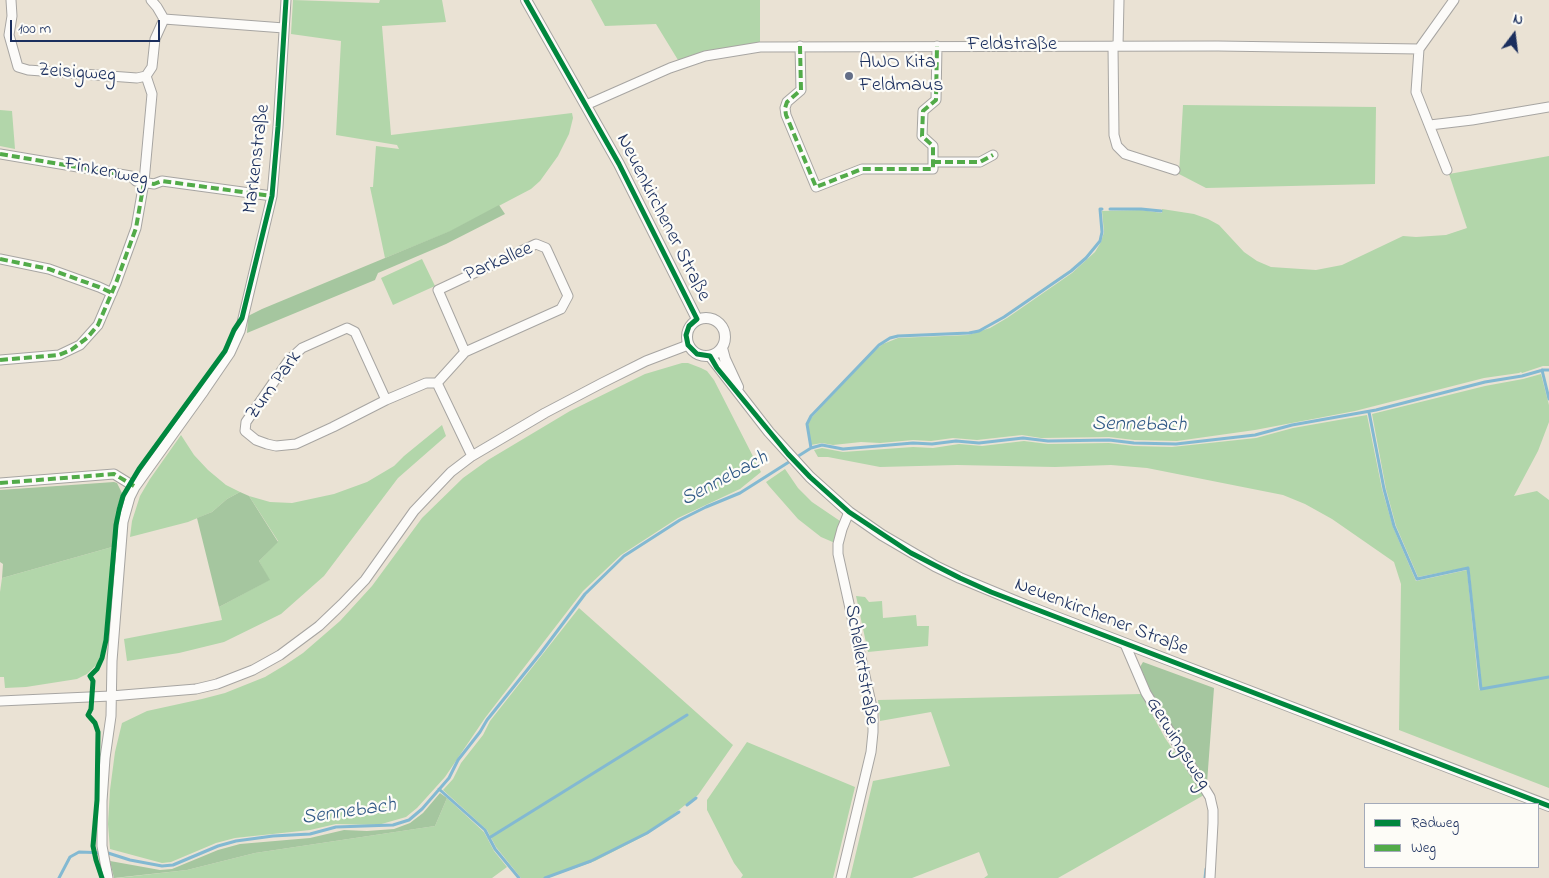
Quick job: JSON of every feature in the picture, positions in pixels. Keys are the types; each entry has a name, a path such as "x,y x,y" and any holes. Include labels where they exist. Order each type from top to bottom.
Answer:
{"street":[{"name":"Zeisigweg","path":"11,0 12,16 4,35 18,67 23,69 137,78 146,76"},
{"path":"150,0 164,19"},
{"name":"Markenstraße","path":"108,878 102,846 102,800 111,716 112,661 123,522 135,487 230,353 240,331 272,196 286,0"},
{"name":"Neuenkirchener Straße","path":"526,0 620,164 697,319"},
{"path":"1119,0 1114,135 1117,146 1125,154 1175,170"},
{"path":"1447,170 1416,92 1419,49 1454,0"},
{"path":"164,19 284,28"},
{"path":"0,360 59,355 71,350 88,338 98,325 136,228 144,182 152,94 146,76 152,67 155,39 164,19"},
{"path":"800,46 801,90 788,102 785,108 786,115 816,187 862,169 933,169 933,146 922,136 923,111 936,100 937,46"},
{"name":"Feldstraße","path":"586,105 670,68 705,56 760,47 1116,46 1419,49"},
{"path":"1430,125 1549,107"},
{"name":"Finkenweg","path":"0,154 131,176 136,181 154,184 162,181 272,196"},
{"path":"933,162 980,162 993,155"},
{"name":"Parkallee","path":"437,383 465,352 561,308 568,296 546,248 536,244 438,290 465,352"},
{"path":"0,259 49,269 112,293"},
{"path":"705,317 714,318 725,331 726,340 717,354 710,356 697,354 688,345 686,335 690,326 697,319 705,317"},
{"name":"Zum Park","path":"386,400 355,332 346,328 318,339 302,348 289,360 246,422 245,431 256,440 276,446 296,444 386,400 426,383 437,383"},
{"path":"0,701 111,696 196,689 210,686 253,670 280,655 319,626 342,604 365,580 414,511 451,472 472,456 546,413 646,360 688,345"},
{"name":"Neuenkirchener Straße","path":"722,348 733,378 751,410"},
{"name":"Neuenkirchener Straße","path":"710,356 751,410 797,464 849,512 911,553 960,578 1125,644 1549,806"},
{"path":"437,383 472,456"},
{"path":"0,483 114,474 135,487"},
{"name":"Schellertstraße","path":"840,878 871,752 873,732 873,712 838,554 842,529 849,512"},
{"name":"Gerwingsweg","path":"1125,644 1146,693 1210,797 1213,823 1210,878"}],"green space":[{"path":"293,0 379,3 380,0 442,0 446,22 382,26 391,135 572,113 573,118 569,134 558,156 540,181 531,189 451,231 385,258 370,187 373,187 376,146 399,149 397,145 336,135 341,41 291,34"},
{"path":"591,0 760,0 760,42 704,52 678,60 656,24 605,26"},
{"path":"1183,105 1376,107 1375,184 1206,188 1179,174"},
{"path":"0,110 12,111 15,149 0,146"},
{"path":"1549,156 1549,366 1543,366 1522,373 1484,378 1355,411 1255,430 1177,441 1134,440 1109,437 1041,438 1022,435 977,440 953,438 931,441 861,442 833,445 822,443 811,445 809,442 808,424 812,417 873,352 883,344 898,338 968,335 990,328 1007,318 1072,273 1095,252 1104,232 1102,211 1141,210 1162,213 1162,209 1194,214 1219,225 1244,252 1257,261 1271,267 1316,270 1342,265 1403,236 1446,235 1467,228 1449,174"},
{"path":"499,205 505,214 446,244 378,273 375,280 247,333 248,316 450,231"},
{"path":"422,259 435,286 393,305 381,278"},
{"path":"688,363 707,371 714,380 761,472 740,489 678,518 621,555 583,591 485,718 445,777 417,808 406,817 378,825 336,824 310,830 235,838 216,843 171,862 162,863 110,849 108,824 110,790 115,752 122,723 147,711 225,693 265,677 285,665 303,653 340,621 372,586 422,518 463,478 488,460 570,411 645,374"},
{"path":"1541,374 1549,405 1549,422 1538,451 1514,496 1537,491 1549,500 1549,788 1399,730 1401,584 1394,562 1332,519 1305,504 1283,495 1147,468 1111,465 1055,467 957,465 880,467 828,457 818,457 814,450 822,448 843,452 913,447 933,448 959,444 982,446 1024,441 1048,444 1109,443 1172,447 1256,438 1293,428 1367,415 1382,489 1393,527 1416,581 1467,570 1479,690 1482,690 1469,567 1418,577 1396,526 1386,489 1372,414"},
{"path":"442,425 446,436 398,478 324,576 281,614 224,642 179,653 127,661 124,639 222,620 219,607 269,580 259,561 278,541 249,496 270,502 292,503 334,494 367,482 394,466"},
{"path":"181,435 194,455 208,470 226,485 240,492 227,499 212,512 188,522 130,537 132,521 140,496"},
{"path":"785,469 798,488 812,502 840,521 835,543 821,537 798,519 766,482"},
{"path":"117,483 122,493 116,511 112,547 2,578 3,564 0,562 0,490"},
{"path":"240,492 249,496 278,542 259,561 270,580 219,607 197,518 212,512 227,499"},
{"path":"112,547 103,647 97,664 87,674 77,679 26,687 5,688 4,677 0,677 0,592 2,578"},
{"path":"856,596 865,597 869,602 882,601 883,618 916,615 917,626 929,626 928,646 868,652"},
{"path":"579,608 733,745 698,795 648,834 595,861 547,878 521,878 496,847 487,830 443,790 453,779 461,763 483,735 490,721"},
{"path":"1143,662 1214,688 1207,783 1149,689 1140,667"},
{"path":"1141,694 1165,738 1204,795 1058,878 984,878 988,875 979,852 912,878 850,878 873,781 950,766 931,712 880,721 878,700"},
{"path":"747,742 855,787 833,878 741,878 743,875 734,863 707,810 707,800"},
{"path":"440,793 447,798 435,826 255,853 187,870 114,878 110,861 160,870 172,869 218,850 240,844 310,838 344,830 394,829 410,823 423,813"},
{"path":"447,798 484,832 494,851 507,867 492,878 117,878 187,870 255,853 435,826"}],"waterway":[{"path":"811,448 807,424 811,416 879,345 890,338 898,336 979,331 1004,317 1071,271 1086,258 1100,241 1102,232 1100,209 1102,209"},
{"path":"1110,209 1161,211"},
{"path":"1542,370 1549,399"},
{"name":"Sennebach","path":"59,878 70,857 79,852 108,853 130,860 162,866 173,865 218,846 236,841 310,834 336,827 393,825 409,820 422,809 449,778 458,760 487,720 585,594 624,556 680,520 740,493 811,448 822,445 843,449 956,441 979,443 1023,438 1048,441 1109,440 1134,443 1176,444 1255,435 1292,425 1376,410 1485,382 1549,370"},
{"path":"1369,412 1384,489 1394,526 1417,579 1468,568 1481,689 1549,677"},
{"path":"489,838 687,715"},
{"path":"439,789 485,830 495,849 519,878"},
{"path":"687,805 696,798"},
{"path":"545,878 591,861 647,833 679,812"},
{"path":"1205,878 1206,869"}],"marked path":[{"path":"800,46 801,90 787,102 785,108 786,115 816,187 862,169 933,169 933,146 922,136 923,111 936,100 937,46"},
{"path":"0,154 131,176 136,181 154,184 162,181 272,196"},
{"path":"933,162 980,162 993,155"},
{"path":"0,360 59,355 71,350 87,338 98,325 136,228 144,182"},
{"path":"0,259 49,269 112,293"},
{"path":"0,483 114,474 134,486"}],"cycle path":[{"path":"102,878 93,846 97,800 98,732 95,723 88,715 91,709 93,681 90,676 97,669 102,658 106,640 119,510 123,496 139,469 225,351 234,330 242,318 272,196 286,0"},
{"path":"526,0 619,164 697,319 689,326 686,335 688,345 697,354 710,356 717,368 788,454 810,477 849,512 911,553 991,592 1549,806"}],"place":[{"name":"AWO Kita Feldmaus","path":"849,76"}]}
